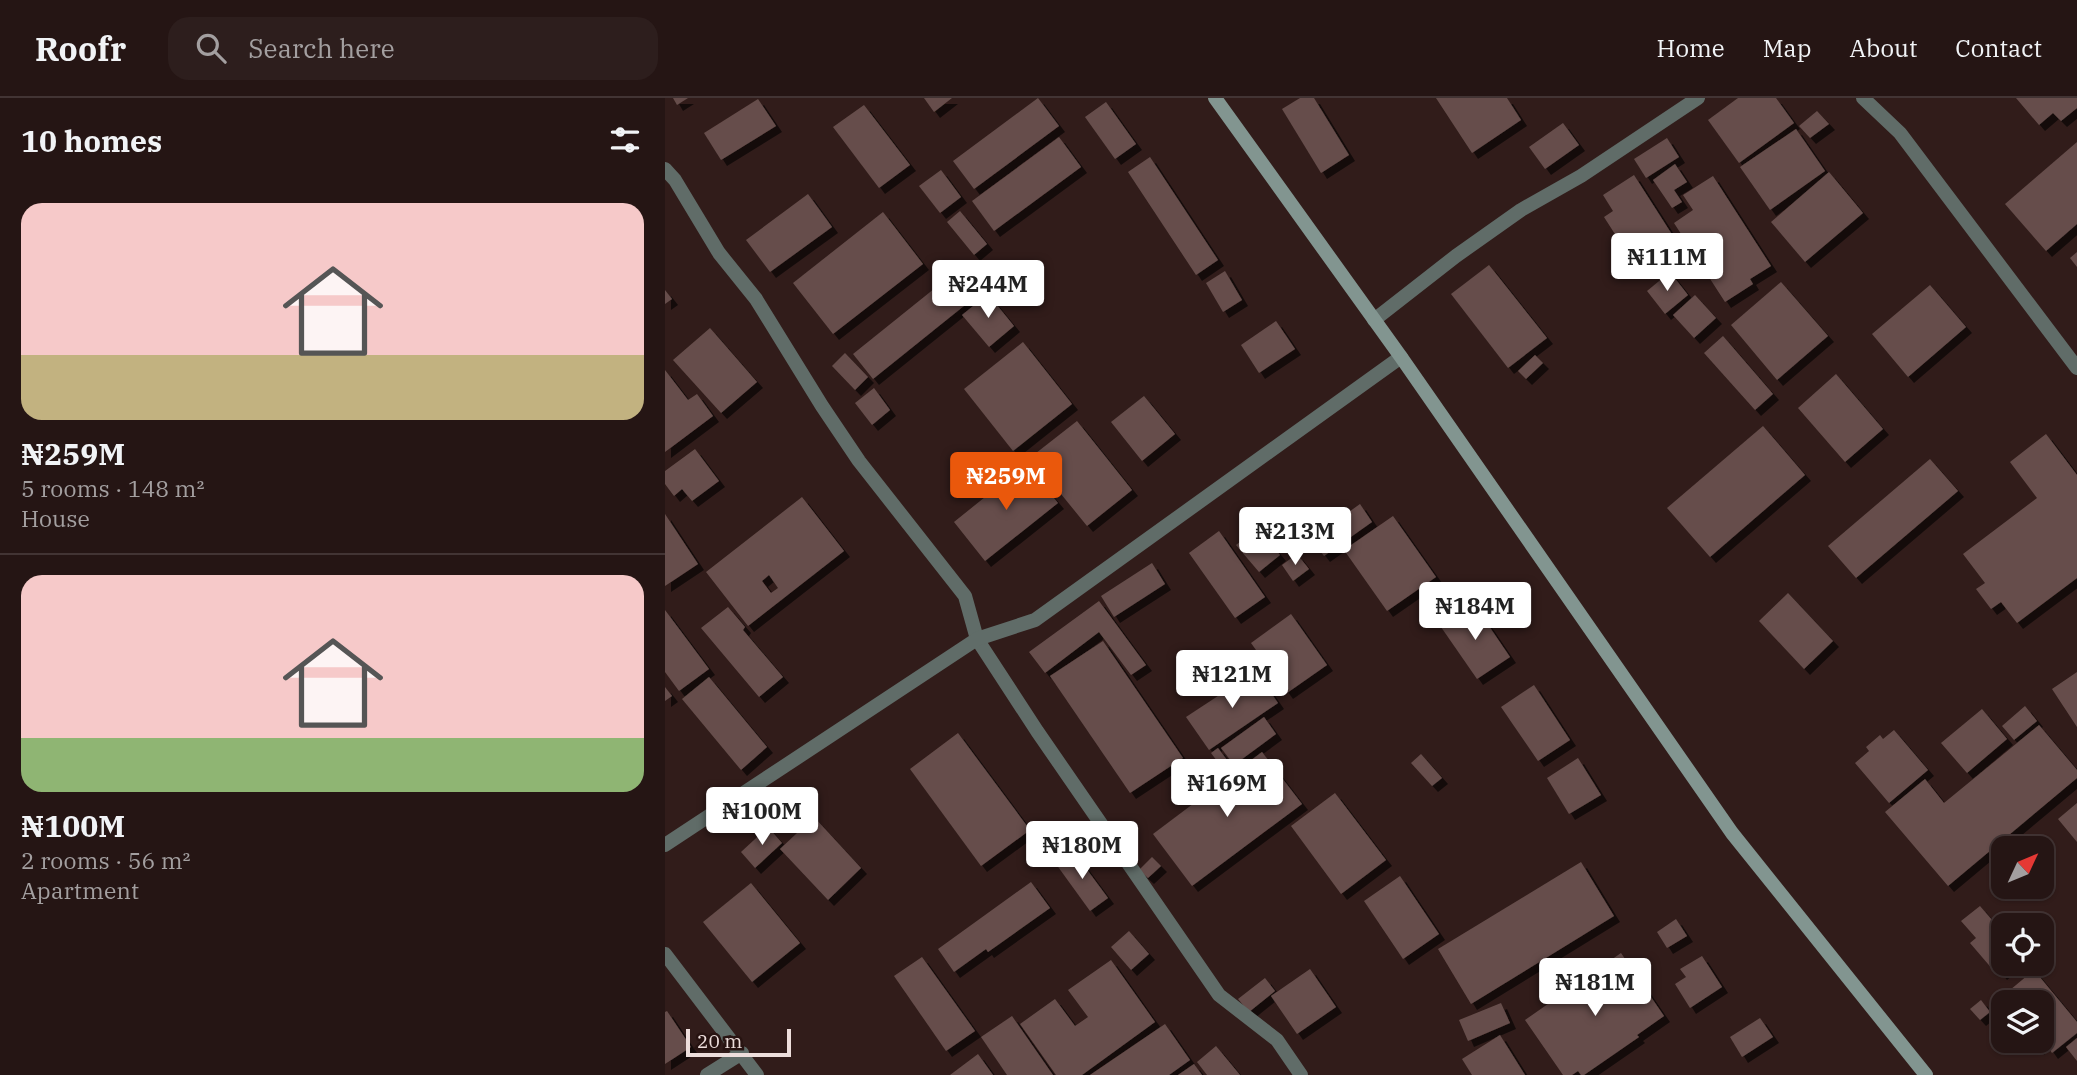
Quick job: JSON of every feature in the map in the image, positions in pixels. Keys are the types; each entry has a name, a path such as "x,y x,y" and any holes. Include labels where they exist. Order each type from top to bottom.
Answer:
{"street":[{"path":"1215,98 1401,357 1732,833 1926,1075"},
{"path":"1374,320 1456,256 1521,210 1581,176 1698,98"},
{"path":"1863,98 1900,133 2077,368"},
{"path":"665,169 675,180 719,253 755,299 859,461 965,596 977,639 1037,731 1220,995 1277,1040 1301,1075"},
{"path":"665,845 977,639 1035,620 1401,357"},
{"path":"665,954 757,1075"},
{"path":"707,1075 742,1053"}],"building":[{"path":"673,98 688,98 677,105"},
{"path":"924,98 952,98 934,112"},
{"path":"1038,98 1059,126 974,189 953,161"},
{"path":"1300,98 1314,98 1349,155 1321,173 1282,109"},
{"path":"1436,98 1507,98 1521,120 1472,153"},
{"path":"1738,98 1776,98 1794,123 1739,163 1708,120"},
{"path":"2016,98 2077,98 2077,108 2061,121 2053,113 2039,125"},
{"path":"758,99 776,126 721,160 704,133"},
{"path":"1106,102 1136,144 1115,159 1085,117"},
{"path":"864,105 910,165 879,188 833,127"},
{"path":"1817,111 1829,124 1810,138 1799,126"},
{"path":"1563,123 1579,145 1545,169 1529,147"},
{"path":"1796,129 1825,171 1770,210 1740,167"},
{"path":"1059,137 1081,167 994,231 972,201"},
{"path":"1667,138 1679,157 1646,178 1634,159"},
{"path":"2077,142 2077,224 2046,251 2005,204"},
{"path":"1150,157 1218,260 1196,275 1128,172"},
{"path":"1675,164 1687,182 1674,190 1682,202 1672,208 1653,180"},
{"path":"941,170 961,197 940,213 919,186"},
{"path":"1829,172 1863,213 1805,262 1771,222"},
{"path":"1634,175 1673,236 1642,256 1629,236 1620,242 1604,217 1613,211 1603,195"},
{"path":"1713,176 1771,266 1750,279 1753,284 1725,302 1674,223 1693,210 1683,195"},
{"path":"808,194 832,227 770,272 746,240"},
{"path":"960,211 987,244 974,255 947,222"},
{"path":"883,212 923,264 833,334 793,283"},
{"path":"2077,252 2077,267 2070,258"},
{"path":"1489,265 1547,338 1508,368 1451,294"},
{"path":"960,268 980,293 873,379 853,354"},
{"path":"1225,271 1242,300 1223,312 1206,283"},
{"path":"1670,272 1688,295 1665,314 1647,291"},
{"path":"1781,282 1828,336 1777,380 1731,325"},
{"path":"1930,285 1966,327 1908,377 1872,334"},
{"path":"665,290 672,299 665,304"},
{"path":"988,294 1014,326 989,347 962,315"},
{"path":"1695,295 1716,318 1694,338 1673,315"},
{"path":"1276,321 1295,349 1259,373 1241,345"},
{"path":"710,328 757,382 721,413 673,360"},
{"path":"1723,336 1773,394 1755,410 1704,353"},
{"path":"1023,342 1072,404 1013,451 964,389"},
{"path":"845,353 868,377 855,390 832,366"},
{"path":"1535,355 1543,363 1526,379 1518,371"},
{"path":"665,370 688,400 697,394 713,416 665,452"},
{"path":"1836,374 1883,429 1845,462 1798,408"},
{"path":"874,388 890,410 872,425 855,403"},
{"path":"1144,396 1175,434 1142,461 1111,422"},
{"path":"1077,421 1132,490 1087,526 1031,457"},
{"path":"1763,426 1805,475 1710,557 1667,508"},
{"path":"2046,434 2077,475 2077,578 2017,623 2001,602 1991,609 1976,589 1985,583 1963,554 2037,498 2010,462"},
{"path":"695,449 719,481 692,501 682,489 674,496 665,484 665,471"},
{"path":"1930,459 1958,491 1856,578 1828,546"},
{"path":"1026,464 1058,503 985,561 954,522","holes":["1014,483 1020,492 1004,503 998,495"]},
{"path":"802,497 844,551 748,626 706,572","holes":["769,575 778,588 771,593 762,581"]},
{"path":"1360,504 1372,522 1324,556 1311,539"},
{"path":"665,514 698,564 665,586"},
{"path":"1393,516 1436,577 1387,611 1344,550"},
{"path":"1258,528 1280,555 1259,572 1236,545"},
{"path":"1219,531 1265,597 1235,618 1189,553"},
{"path":"1297,554 1309,569 1293,581 1282,565"},
{"path":"1152,563 1165,584 1114,617 1101,596"},
{"path":"1788,593 1833,641 1804,669 1759,621"},
{"path":"1099,601 1146,665 1131,675 1099,632 1045,673 1029,652"},
{"path":"1474,604 1510,657 1477,679 1441,627"},
{"path":"728,607 745,627 743,630 783,677 759,697 701,628"},
{"path":"665,610 709,669 679,691 665,672"},
{"path":"1291,614 1327,665 1287,693 1251,643"},
{"path":"1103,641 1183,758 1130,793 1050,676"},
{"path":"1256,671 1278,703 1209,750 1186,717"},
{"path":"2077,672 2077,727 2052,689"},
{"path":"709,677 767,747 741,770 682,699"},
{"path":"1534,685 1570,740 1538,761 1501,707"},
{"path":"665,687 672,696 665,701"},
{"path":"2025,706 2037,721 2014,740 2002,726"},
{"path":"1982,709 2007,739 1967,773 1941,743"},
{"path":"1264,717 1276,734 1234,765 1221,748"},
{"path":"2039,725 2077,770 2077,778 2008,836 1991,836 1991,850 1948,886 1885,812 1925,779 1944,803"},
{"path":"1894,730 1928,770 1889,803 1855,763 1869,751 1866,747 1880,735 1883,739"},
{"path":"958,733 1030,830 981,866 910,769"},
{"path":"1218,748 1233,768 1226,773 1211,753"},
{"path":"1262,752 1302,804 1192,886 1153,834"},
{"path":"1421,754 1442,778 1432,786 1411,763"},
{"path":"1578,758 1601,795 1569,814 1547,778"},
{"path":"1335,793 1386,860 1341,894 1291,826"},
{"path":"2077,803 2077,842 2058,819"},
{"path":"814,817 861,868 828,900 780,849"},
{"path":"768,827 782,843 755,868 741,852"},
{"path":"1074,852 1108,898 1090,911 1056,864"},
{"path":"1152,857 1161,866 1148,878 1139,870"},
{"path":"1581,862 1614,916 1471,1004 1438,949"},
{"path":"1400,876 1439,934 1403,959 1364,901"},
{"path":"1031,882 1050,908 988,952 986,949 954,972 938,949"},
{"path":"751,883 800,943 752,982 703,922"},
{"path":"1980,906 1991,919 1991,968 1970,943 1976,938 1961,921"},
{"path":"1676,919 1687,936 1667,948 1657,932"},
{"path":"1129,931 1149,954 1131,970 1111,947"},
{"path":"1621,953 1664,1016 1584,1075 1578,1071 1572,1075 1563,1075 1525,1020"},
{"path":"1702,956 1722,987 1690,1008 1675,984 1686,977 1680,969"},
{"path":"922,957 975,1031 946,1051 894,976"},
{"path":"1111,960 1155,1022 1082,1075 1056,1075 1020,1024 1055,999 1075,1026 1088,1017 1068,990"},
{"path":"1310,969 1336,1007 1297,1034 1271,996"},
{"path":"2027,976 2039,976 2051,990 2010,990"},
{"path":"1265,978 1275,991 1249,1012 1238,999"},
{"path":"2054,994 2077,1022 2077,1033 2054,1051"},
{"path":"1981,1000 1990,1012 1980,1020 1970,1009"},
{"path":"1501,1003 1510,1023 1468,1041 1459,1020"},
{"path":"667,1011 691,1047 665,1064 665,1012"},
{"path":"1012,1016 1053,1075 1007,1075 981,1037"},
{"path":"1760,1018 1773,1037 1742,1057 1730,1037"},
{"path":"1165,1024 1190,1060 1169,1075 1090,1075"},
{"path":"1500,1035 1525,1075 1472,1075 1462,1059"},
{"path":"2077,1038 2077,1061 2066,1047"},
{"path":"1216,1046 1240,1075 1207,1075 1197,1062"},
{"path":"978,1054 993,1075 950,1075"},
{"path":"1194,1064 1202,1075 1178,1075"}]}
